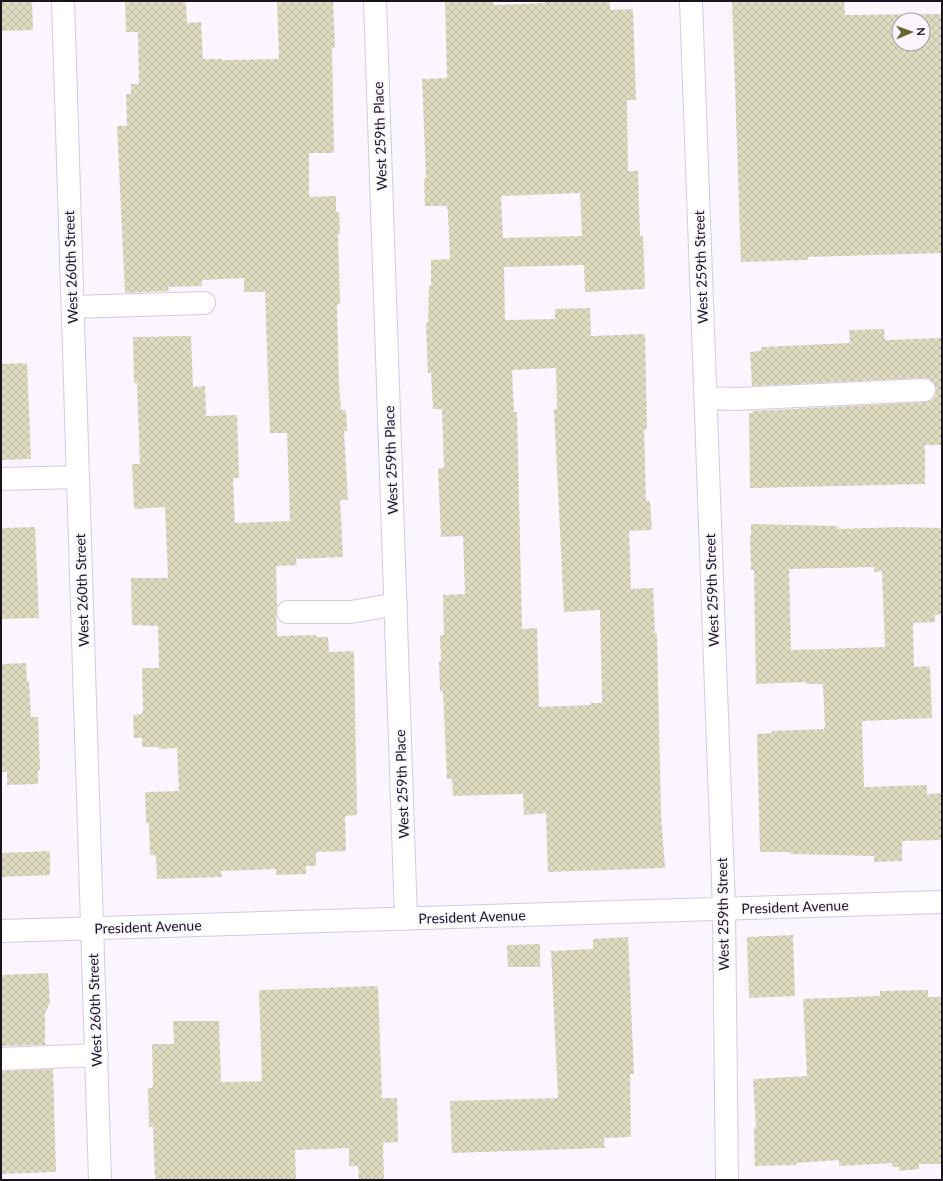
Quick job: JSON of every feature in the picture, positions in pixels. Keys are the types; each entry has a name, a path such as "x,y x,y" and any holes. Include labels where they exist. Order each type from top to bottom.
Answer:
{"street":[{"name":"West 260th Street","path":"63,1 100,1180"},
{"name":"West 259th Place","path":"375,1 406,919"},
{"name":"West 259th Street","path":"691,1 724,909 727,1180"},
{"path":"73,307 204,303"},
{"path":"705,398 736,399 924,390"},
{"path":"1,479 78,477"},
{"path":"288,612 352,612 396,604"},
{"name":"President Avenue","path":"1,931 942,902"},
{"path":"1,1059 97,1055"}],"building":[{"path":"1,1 32,1 33,30 1,31"},
{"path":"125,1 186,1 187,23 201,22 203,59 222,60 279,59 277,1 333,1 335,48 332,48 334,153 309,153 309,197 336,196 336,212 339,212 340,234 338,234 340,304 337,304 339,386 341,410 346,410 347,431 344,431 348,500 340,500 343,557 296,559 297,565 276,566 276,612 277,636 316,635 316,637 328,637 329,652 354,651 357,815 345,816 346,851 316,852 316,866 306,866 306,874 276,875 276,869 221,871 222,877 157,879 156,856 154,857 154,855 150,855 149,823 146,823 145,792 179,791 177,748 159,749 159,747 142,747 142,738 134,738 133,715 142,714 143,712 142,668 159,668 158,626 132,625 131,578 168,578 165,507 134,509 132,464 140,464 137,383 134,383 133,337 191,336 193,387 205,386 206,416 237,415 239,478 233,478 235,523 290,521 287,433 270,433 265,292 244,292 244,278 202,280 202,286 168,287 169,291 125,293 117,126 127,126 126,94 131,94 131,84 139,84 138,32 126,32"},
{"path":"445,1 493,1 493,5 545,3 545,1 610,1 610,10 633,9 636,100 627,100 628,171 638,171 640,236 643,235 645,289 585,292 584,265 504,267 505,320 555,319 555,309 590,308 591,336 645,334 647,429 644,429 646,501 650,501 652,530 629,531 631,589 653,588 655,633 657,633 661,815 665,868 548,872 546,813 524,815 523,794 453,796 452,779 447,779 443,691 440,691 440,635 444,635 443,595 465,594 463,536 441,537 438,468 444,468 442,409 433,409 431,373 428,373 426,323 428,323 429,286 431,286 431,260 450,259 447,206 425,206 424,178 426,178 422,79 447,78","holes":["580,193 582,236 503,238 501,196","556,368 557,409 554,410 564,612 600,610 602,703 591,703 591,705 539,707 537,628 522,629 517,412 514,412 512,370"]},
{"path":"732,1 844,1 845,15 891,15 891,52 931,52 931,14 942,14 942,253 808,257 808,260 741,262"},
{"path":"884,329 885,340 942,338 942,445 925,445 925,484 750,488 749,413 753,413 752,411 925,402 931,400 935,396 936,390 934,383 929,379 923,378 752,386 750,352 761,351 761,347 850,343 849,330"},
{"path":"27,363 31,459 1,460 1,364"},
{"path":"751,524 838,526 838,529 901,527 942,528 942,614 935,615 935,622 913,623 914,667 930,666 932,718 862,721 864,787 927,785 927,794 942,793 942,840 902,841 902,861 874,862 874,856 760,852 757,734 772,733 772,731 824,729 825,727 822,684 806,684 806,682 756,684 754,570 751,570","holes":["874,567 874,572 882,571 885,647 791,650 789,569"]},
{"path":"35,527 39,618 1,619 1,528"},
{"path":"26,663 27,682 29,682 31,717 38,717 40,770 38,771 38,784 7,785 7,772 1,772 1,664"},
{"path":"50,851 50,875 1,877 1,853"},
{"path":"793,935 795,996 749,998 747,937"},
{"path":"628,937 634,1074 630,1074 631,1137 604,1138 605,1148 452,1153 450,1101 558,1098 551,951 593,949 593,939"},
{"path":"540,944 540,967 508,967 507,945"},
{"path":"48,973 50,1003 45,1013 45,1045 1,1046 1,975"},
{"path":"378,986 382,1098 397,1098 398,1142 383,1143 384,1180 359,1180 358,1166 349,1166 349,1148 295,1150 296,1180 155,1180 153,1127 149,1127 148,1088 152,1088 153,1084 152,1044 174,1044 173,1021 219,1021 221,1082 262,1081 259,990"},
{"path":"928,990 928,997 942,997 942,1164 919,1164 919,1169 899,1171 899,1167 893,1167 892,1163 839,1166 839,1160 796,1163 796,1165 755,1166 754,1127 756,1127 753,1079 807,1076 803,999 880,996 880,991"},
{"path":"53,1069 56,1172 1,1174 1,1071"}]}
